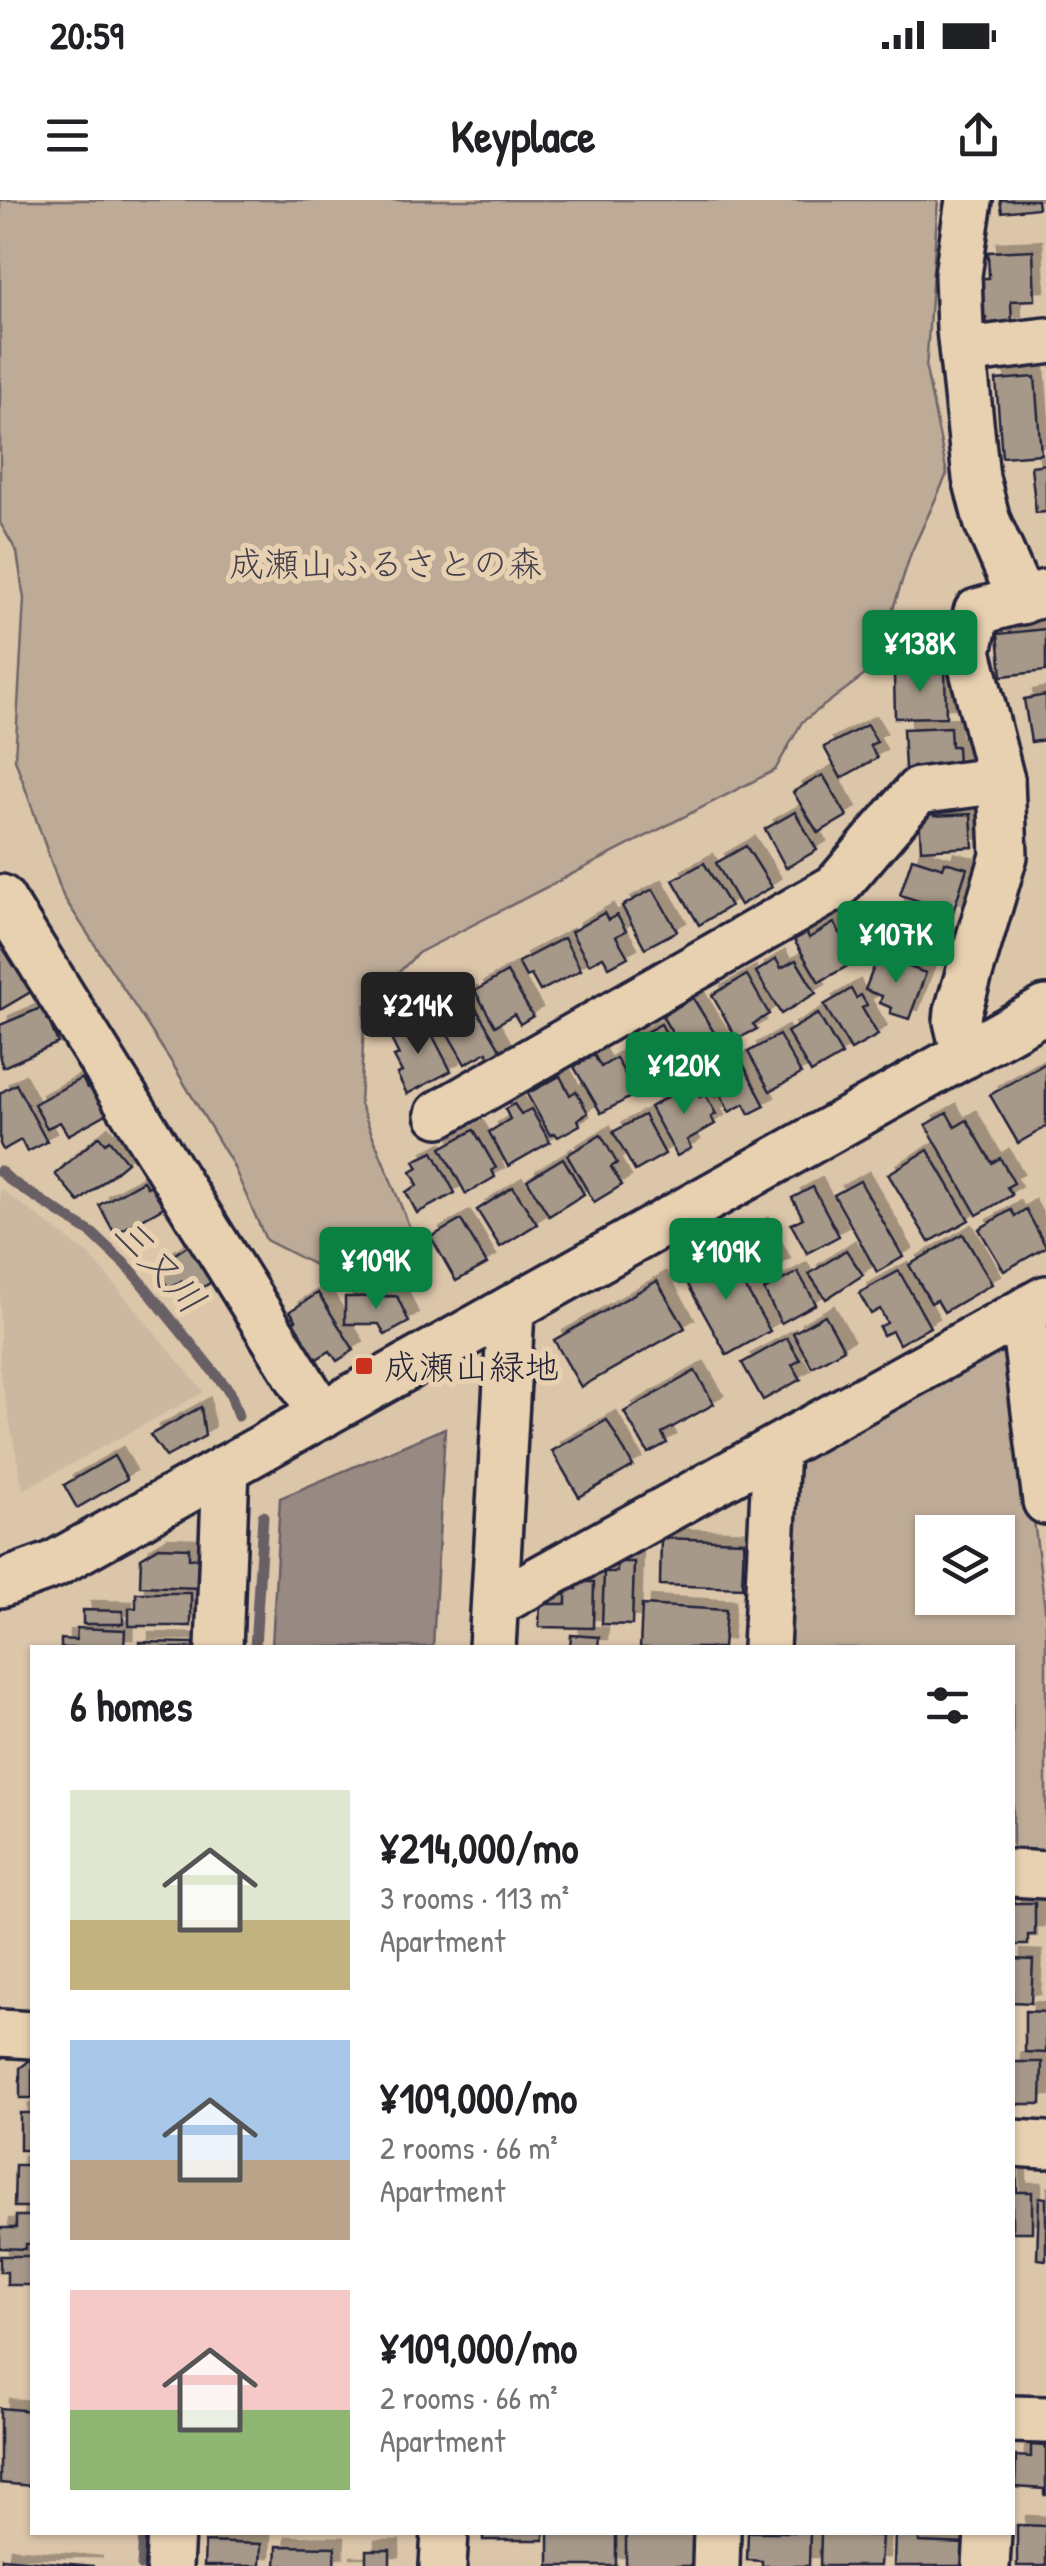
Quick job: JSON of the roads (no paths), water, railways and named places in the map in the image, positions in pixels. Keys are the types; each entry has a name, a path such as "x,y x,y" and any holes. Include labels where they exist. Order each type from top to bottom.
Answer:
{"street":[{"path":"965,1055 958,1012 1004,856 1001,780 968,652 977,612 1034,597 988,521 976,478 958,275 969,200"},
{"path":"964,351 1046,341"},
{"path":"439,1114 836,888 918,792 1001,780"},
{"path":"0,898 322,1415"},
{"path":"0,1584 53,1565 1046,1010"},
{"path":"494,1626 776,1450 1034,1306 1046,1501"},
{"path":"494,1626 511,1311"},
{"path":"766,1645 776,1450"},
{"path":"219,1645 226,1468"},
{"path":"1015,1872 1046,1875"},
{"path":"0,2033 30,2035"},
{"path":"1015,2143 1046,2145"},
{"path":"1015,2419 1046,2420"},
{"path":"169,2566 171,2535"},
{"path":"443,2566 445,2535"},
{"path":"716,2566 717,2535"},
{"path":"986,2566 988,2535"}],"waterway":[{"name":"三又川","path":"0,1171 93,1234 131,1270 230,1392 238,1416"},
{"name":"三又川","path":"255,1645 263,1516"},
{"name":"三又川","path":"142,2566 144,2535"}],"place":[{"name":"成瀬山緑地","path":"364,1366"}],"park label":[{"name":"成瀬山ふるさとの森","path":"386,563"}]}
